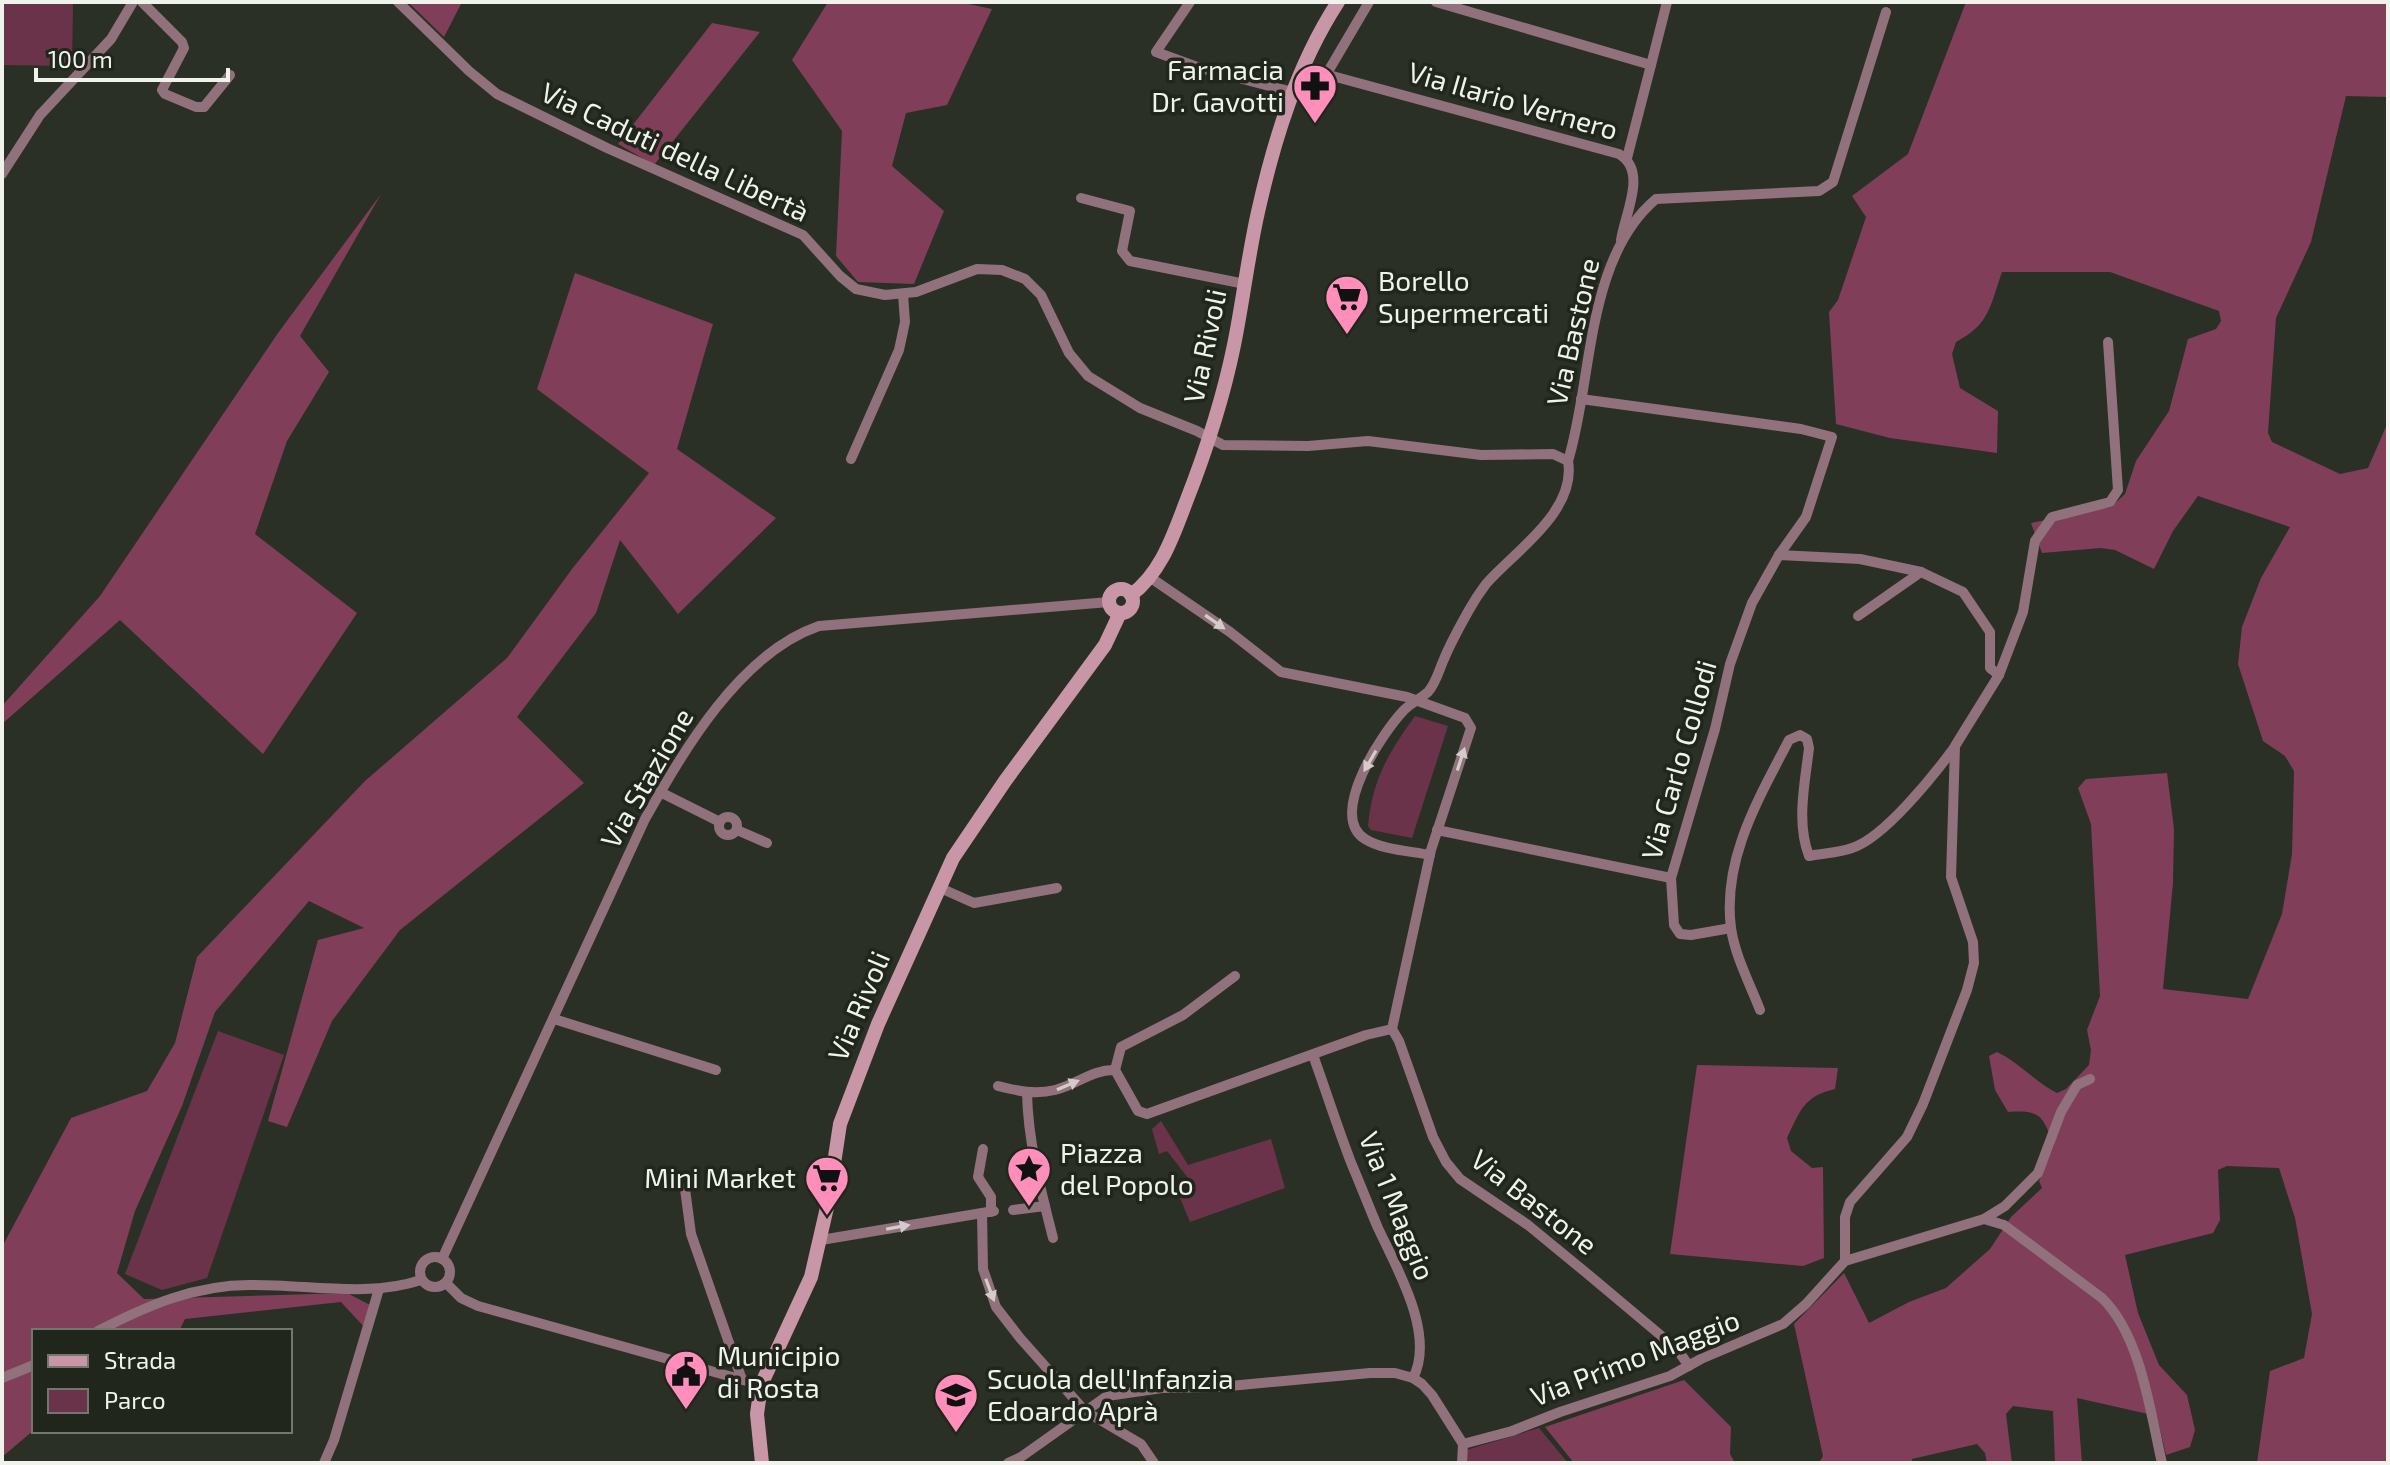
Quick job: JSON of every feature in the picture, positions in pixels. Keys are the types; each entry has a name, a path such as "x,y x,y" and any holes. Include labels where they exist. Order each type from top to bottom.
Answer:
{"street":[{"path":"2,174 40,115 111,39 133,2"},
{"path":"142,2 182,42 184,48 162,90 165,94 204,107 230,75"},
{"name":"Via Caduti della Libertà","path":"398,2 459,62 497,94 607,148 803,235 856,289 885,295 903,294 926,289 977,269 1015,274 1025,279 1041,295 1069,353 1088,376 1140,408 1228,446 1308,446 1368,441 1481,455 1553,454 1568,461"},
{"path":"1190,2 1156,52 1221,74 1293,92"},
{"name":"Via Rivoli","path":"1131,595 1151,578 1176,530 1210,438 1234,346 1258,211 1293,92 1338,2"},
{"path":"1326,75 1369,2"},
{"path":"1436,2 1651,65"},
{"path":"1627,158 1667,2"},
{"name":"Via Bastone","path":"1430,855 1364,839 1358,833 1352,815 1357,789 1370,758 1393,723 1406,708 1429,691 1436,680 1456,632 1484,587 1549,520 1566,487 1570,471 1568,461 1602,290 1621,242 1656,199 1819,191 1833,182 1886,12"},
{"name":"Via Ilario Vernero","path":"1303,68 1627,158 1634,172 1621,242"},
{"path":"1081,198 1130,211 1122,251 1130,261 1245,284"},
{"path":"851,459 899,350 905,322 903,294"},
{"path":"1760,1010 1731,928 1733,868 1742,835 1789,740 1800,735 1807,739 1809,748 1802,806 1804,843 1809,856 1854,848 1890,821 1933,777 1999,675 2023,612 2035,541 2052,517 2110,502 2118,490 2108,342"},
{"name":"Via Carlo Collodi","path":"1581,399 1801,429 1832,437 1806,517 1779,555 1752,603 1671,878 1674,925 1680,934 1731,928"},
{"path":"1779,555 1860,559 1921,572 1963,592 1990,632 1990,668 1999,675"},
{"path":"1858,616 1921,572"},
{"path":"1112,1070 1138,1111 1147,1114 1392,1029 1430,855 1471,728 1465,718 1417,700 1281,672 1230,632 1151,578"},
{"path":"1125,590 1131,595 1132,606 1127,611 1114,611 1109,602 1111,594 1125,590"},
{"name":"Via Stazione","path":"442,1259 645,819 726,694 776,648 819,626 874,619 1109,602"},
{"name":"Via Rivoli","path":"762,1463 757,1414 761,1385 811,1277 821,1240 840,1124 878,1024 938,887 963,841 1105,645 1120,613"},
{"path":"1955,746 1951,877 1973,942 1974,963 1967,990 1907,1137 1850,1202 1845,1217 1845,1261 1984,1219 2005,1206 2038,1173 2061,1112 2077,1085 2090,1079"},
{"path":"660,792 720,822 732,817 738,824 737,830 767,843"},
{"path":"1437,830 1671,878"},
{"path":"938,887 974,903 1057,888"},
{"path":"998,1086 1027,1093 1056,1090 1112,1070 1121,1047 1183,1015 1235,976"},
{"path":"554,1019 716,1070"},
{"name":"Via Bastone","path":"1392,1029 1433,1137 1446,1162 1460,1179 1528,1225 1677,1349 1689,1366"},
{"name":"Via 1 Maggio","path":"1313,1055 1351,1163 1402,1275 1417,1324 1420,1360 1413,1378"},
{"path":"1027,1093 1027,1117 1053,1238"},
{"path":"983,1149 978,1177 991,1197 983,1269 996,1307 1085,1411 1141,1444 1154,1463"},
{"path":"685,1189 691,1234 742,1380"},
{"path":"1013,1210 1045,1206"},
{"path":"821,1240 989,1212"},
{"path":"1984,1219 2004,1225 2115,1311 2138,1366 2162,1463"},
{"path":"421,1280 420,1270 424,1261 433,1257 442,1259 450,1270 446,1283"},
{"name":"Via Primo Maggio","path":"1463,1444 1512,1431 1670,1376 1783,1324 1845,1261"},
{"path":"421,1280 433,1288 446,1283"},
{"path":"102,1329 151,1305 210,1288 249,1285 379,1289 421,1280"},
{"path":"446,1283 461,1298 478,1306 761,1385"},
{"path":"324,1463 334,1440 379,1289"},
{"path":"2,1378 32,1366"},
{"path":"1008,1463 1107,1396 1147,1389 1219,1387 1370,1373 1395,1373 1413,1378 1432,1395 1463,1444 1462,1463"}],"green space":[{"path":"2,2 73,2 72,66 2,65"},
{"path":"1415,716 1448,726 1412,838 1371,830 1368,826 1370,810 1378,780 1390,754"},
{"path":"218,1031 284,1055 207,1278 162,1290 125,1274"},
{"path":"1161,1121 1188,1165 1271,1139 1285,1188 1190,1222 1180,1198 1195,1187 1167,1151 1159,1154 1152,1129"},
{"path":"1539,1428 1568,1463 1462,1463 1463,1451"}],"shaded area":[{"path":"408,2 462,2 444,37"},
{"path":"828,2 959,2 992,9 947,105 906,113 892,166 944,211 914,284 858,282 836,256 842,131 792,60"},
{"path":"1966,2 2388,2 2388,97 2346,96 2311,242 2276,318 2268,433 2272,442 2340,474 2368,468 2388,422 2388,1463 2257,1463 2270,1371 2304,1358 2312,1314 2295,1218 2279,1168 2227,1166 2218,1170 2220,1220 2213,1233 2125,1255 2138,1313 2159,1365 2187,1395 2195,1430 2190,1447 2166,1455 2157,1416 2077,1398 2082,1463 2055,1463 2053,1411 2013,1406 2006,1414 2012,1463 1987,1463 1985,1453 1977,1444 1912,1459 1912,1463 1819,1463 1823,1456 1794,1324 1844,1273 1869,1323 1909,1302 1946,1288 1990,1249 2011,1217 2042,1188 2039,1181 2054,1145 2039,1116 2027,1112 2008,1112 1995,1090 1989,1056 1997,1052 2005,1056 2057,1093 2066,1089 2089,1065 2091,1050 2087,1030 2100,996 2091,824 2078,788 2086,779 2167,773 2174,829 2173,883 2163,989 2248,999 2282,914 2292,854 2294,771 2285,756 2263,741 2238,664 2242,627 2261,578 2290,527 2198,496 2173,531 2154,569 2115,550 2101,548 2042,553 2031,523 2111,507 2125,494 2136,461 2169,411 2188,339 2216,329 2221,321 2219,311 2110,272 2002,272 1987,313 1976,328 1956,342 1952,354 1960,388 1998,411 1997,453 1890,438 1836,424 1829,312 1838,300 1866,217 1852,196 1908,154"},
{"path":"712,23 760,32 654,165 618,144"},
{"path":"381,194 300,336 329,372 287,441 255,534 357,613 263,754 120,620 2,724 2,706 100,596 278,333"},
{"path":"575,273 713,324 677,449 776,518 678,614 620,540 596,613 517,717 584,783 400,930 332,1021 287,1127 268,1121 318,940 364,928 309,901 215,1012 182,1106 135,1211 117,1273 144,1299 347,1293 372,1306 365,1328 341,1302 185,1319 180,1329 32,1329 32,1432 2,1457 2,1247 71,1118 147,1091 175,1043 197,957 365,781 507,658 572,569 649,473 537,389"},
{"path":"1697,1065 1838,1068 1835,1089 1816,1096 1804,1106 1787,1138 1791,1151 1812,1168 1823,1167 1824,1258 1803,1266 1670,1254"},
{"path":"1684,1380 1731,1427 1730,1454 1735,1463 1574,1463 1545,1427"}],"place":[{"name":"Farmacia Dr. Gavotti","path":"1315,125"},
{"name":"Borello Supermercati","path":"1347,336"},
{"name":"Piazza del Popolo","path":"1029,1208"},
{"name":"Mini Market","path":"827,1217"},
{"name":"Municipio di Rosta","path":"686,1411"},
{"name":"Scuola dell'Infanzia Edoardo Aprà","path":"956,1434"}]}
